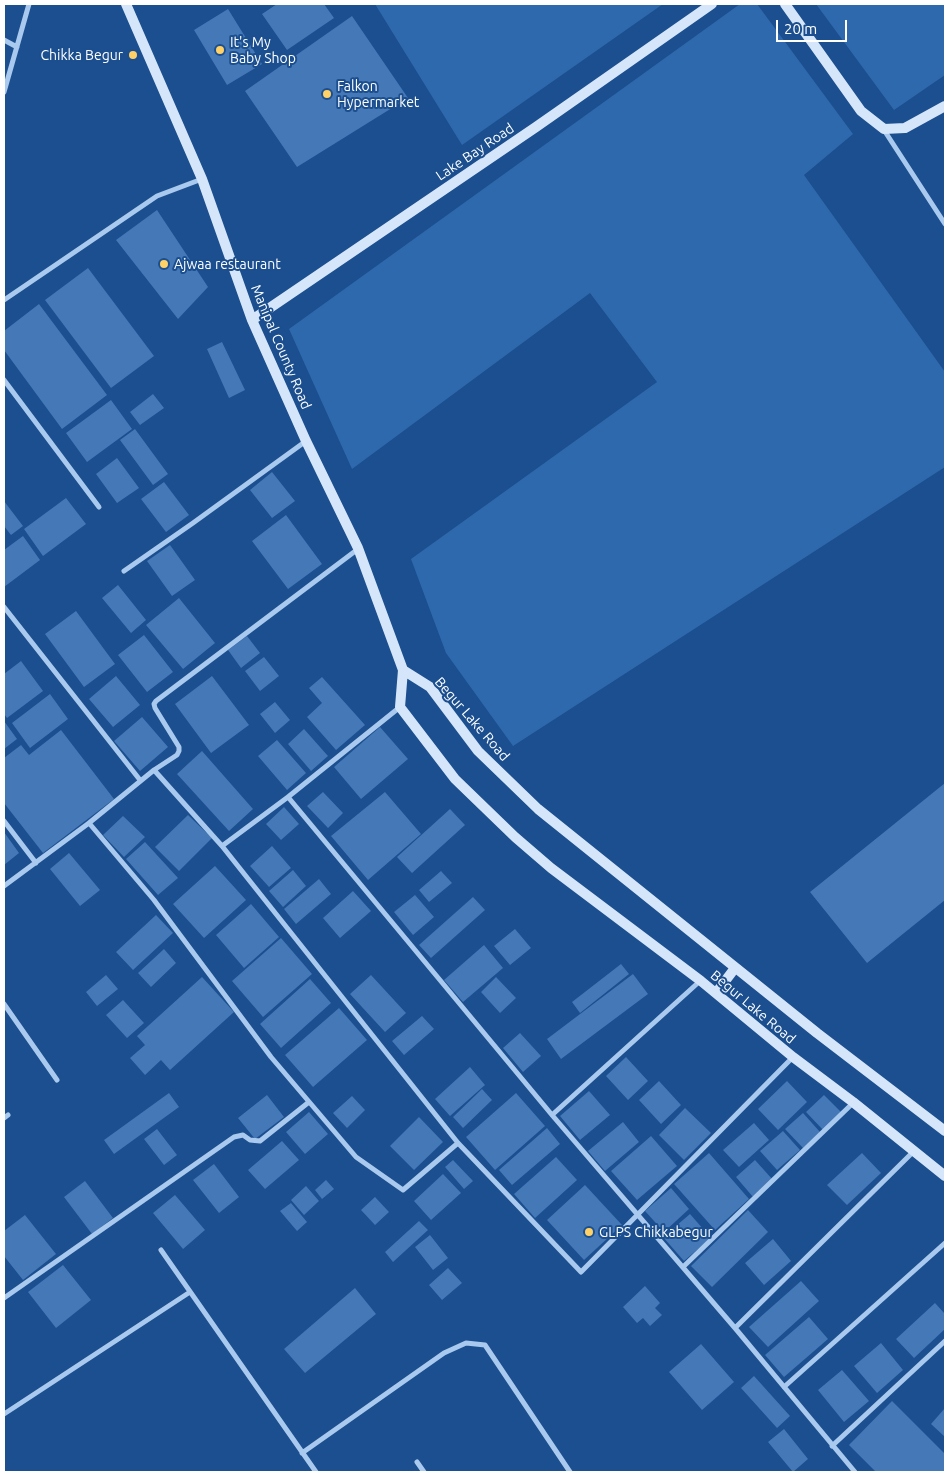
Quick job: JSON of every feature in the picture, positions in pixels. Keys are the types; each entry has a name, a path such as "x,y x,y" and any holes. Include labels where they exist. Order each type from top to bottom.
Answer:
{"main road":[{"name":"Manipal County Road","path":"126,4 202,179 252,320 306,441 358,548 403,670"},
{"name":"Lake Bay Road","path":"252,320 536,127 712,4"},
{"path":"785,4 861,111 884,130 905,128 945,106"},
{"path":"400,707 403,670"},
{"name":"Begur Lake Road","path":"403,670 430,687 478,751 538,809 817,1033 945,1131"},
{"name":"Begur Lake Road","path":"400,707 455,779 551,868 701,981 793,1057 854,1102 945,1176"},
{"path":"716,993 735,968"}],"street":[{"path":"4,92 29,4"},
{"path":"4,40 17,47"},
{"path":"884,130 945,224"},
{"path":"4,300 157,196 202,179"},
{"path":"4,380 99,506"},
{"path":"124,571 306,441"},
{"path":"4,886 89,823 140,780 177,754 179,747 155,708 154,704 156,701 358,548"},
{"path":"4,607 140,780"},
{"path":"222,846 288,797 400,707"},
{"path":"154,770 222,846 458,1143 581,1272 793,1057"},
{"path":"288,797 552,1115 735,1328 855,1472"},
{"path":"4,821 36,863"},
{"path":"89,823 154,900 271,1057 356,1157 403,1190 458,1143"},
{"path":"552,1115 701,981"},
{"path":"4,1004 57,1080"},
{"path":"4,1298 234,1137 243,1135 250,1140 260,1141 309,1102"},
{"path":"683,1267 854,1102"},
{"path":"735,1328 914,1151"},
{"path":"784,1387 945,1243"},
{"path":"161,1250 316,1472"},
{"path":"4,1414 190,1292"},
{"path":"832,1446 945,1341"},
{"path":"302,1453 444,1353 466,1343 484,1345 570,1472"},
{"path":"417,1462 424,1472"}],"shaded area":[{"path":"375,4 663,4 462,145"},
{"path":"740,4 757,4 853,134 804,175 945,372 945,467 513,746 446,653 411,559 657,382 590,293 352,469 289,329"},
{"path":"816,4 945,4 945,75 894,110"}],"building":[{"path":"277,4 324,4 334,18 287,50 262,14"},
{"path":"228,9 262,64 227,85 194,30"},
{"name":"Falkon Hypermarket","path":"352,16 408,98 297,167 245,91"},
{"name":"Ajwaa restaurant","path":"157,210 208,287 178,319 116,240"},
{"path":"88,268 154,356 111,388 45,300"},
{"path":"39,304 107,395 62,429 4,350 4,331"},
{"path":"222,342 245,390 229,398 207,349"},
{"path":"153,394 164,408 140,425 130,412"},
{"path":"111,400 132,429 87,462 66,433"},
{"path":"135,429 168,474 153,485 120,440"},
{"path":"117,458 139,488 117,503 96,474"},
{"path":"272,472 295,501 272,518 250,490"},
{"path":"164,482 189,515 166,532 141,499"},
{"path":"66,498 86,524 43,556 24,529"},
{"path":"4,501 23,526 11,535 4,526"},
{"path":"286,515 322,564 288,589 252,541"},
{"path":"23,536 40,560 4,587 4,550"},
{"path":"170,545 195,580 172,596 147,561"},
{"path":"118,585 146,620 131,633 102,598"},
{"path":"179,598 215,643 183,669 146,625"},
{"path":"76,611 115,664 84,687 45,634"},
{"path":"144,635 173,672 147,692 118,655"},
{"path":"247,636 260,653 241,668 228,650"},
{"path":"264,657 279,676 260,691 245,671"},
{"path":"21,661 43,691 7,718 4,714 4,674"},
{"path":"116,676 140,705 113,727 89,699"},
{"path":"212,676 249,725 211,753 175,704"},
{"path":"322,677 365,725 336,750 307,717 322,703 309,688"},
{"path":"50,694 68,719 30,748 12,723"},
{"path":"275,702 290,720 275,733 260,714"},
{"path":"142,717 168,747 140,771 114,741"},
{"path":"4,721 17,739 4,749"},
{"path":"380,727 408,759 361,799 334,767"},
{"path":"304,729 328,756 311,771 288,744"},
{"path":"61,730 114,799 43,853 4,803 4,758 21,745 29,755"},
{"path":"277,740 306,773 287,790 258,756"},
{"path":"202,751 253,809 229,831 177,774"},
{"path":"945,783 945,900 867,963 810,892"},
{"path":"323,792 343,813 328,828 307,806"},
{"path":"385,792 421,834 368,880 331,836"},
{"path":"284,807 299,824 281,840 266,824"},
{"path":"450,809 465,825 412,873 397,857"},
{"path":"188,815 212,838 179,871 155,847"},
{"path":"123,816 145,837 124,857 103,835"},
{"path":"4,832 19,853 4,865"},
{"path":"145,842 178,878 158,895 126,859"},
{"path":"272,846 291,868 269,887 250,866"},
{"path":"69,853 100,890 80,906 50,869"},
{"path":"215,866 246,900 204,938 173,904"},
{"path":"293,870 306,886 283,907 269,891"},
{"path":"441,871 452,883 429,902 419,890"},
{"path":"319,879 331,894 296,924 284,909"},
{"path":"353,891 371,911 340,938 323,918"},
{"path":"415,895 434,917 413,935 394,912"},
{"path":"473,897 485,910 431,958 419,945"},
{"path":"251,904 279,937 244,968 216,935"},
{"path":"156,915 173,933 133,970 116,952"},
{"path":"515,929 531,948 510,965 494,946"},
{"path":"281,938 312,974 263,1017 232,981"},
{"path":"484,945 503,968 463,1002 444,980"},
{"path":"164,949 176,963 151,987 138,973"},
{"path":"621,964 629,974 580,1013 572,1002"},
{"path":"633,974 648,994 561,1059 547,1039"},
{"path":"106,975 118,989 97,1006 86,992"},
{"path":"371,975 406,1013 385,1032 350,994"},
{"path":"202,977 234,1012 170,1070 161,1060 145,1075 130,1058 145,1045 137,1036"},
{"path":"496,977 516,998 500,1013 481,992"},
{"path":"310,979 331,1003 281,1048 260,1024"},
{"path":"123,1000 144,1023 127,1038 106,1015"},
{"path":"339,1008 367,1040 313,1087 285,1055"},
{"path":"422,1016 434,1029 404,1055 392,1041"},
{"path":"520,1033 541,1056 523,1072 503,1048"},
{"path":"626,1057 648,1081 628,1100 606,1076"},
{"path":"470,1067 485,1085 450,1116 435,1099"},
{"path":"659,1081 681,1105 661,1124 639,1100"},
{"path":"787,1081 807,1102 778,1130 758,1109"},
{"path":"482,1089 492,1100 463,1128 453,1117"},
{"path":"589,1091 610,1115 580,1140 560,1116"},
{"path":"169,1093 179,1107 114,1154 104,1140"},
{"path":"516,1093 545,1126 495,1170 466,1137"},
{"path":"267,1095 284,1117 255,1139 238,1118"},
{"path":"824,1095 842,1113 824,1131 806,1112"},
{"path":"352,1096 365,1110 347,1128 333,1113"},
{"path":"685,1108 711,1133 684,1160 659,1135"},
{"path":"309,1112 328,1134 305,1154 286,1132"},
{"path":"803,1113 820,1132 803,1148 785,1129"},
{"path":"419,1117 443,1142 414,1170 390,1146"},
{"path":"623,1122 639,1142 605,1171 588,1151"},
{"path":"754,1123 769,1140 739,1167 723,1150"},
{"path":"547,1128 560,1144 512,1185 499,1170"},
{"path":"157,1129 177,1155 164,1165 144,1139"},
{"path":"783,1131 800,1150 777,1170 760,1151"},
{"path":"651,1136 677,1166 637,1200 611,1171"},
{"path":"282,1141 299,1160 265,1189 248,1170"},
{"path":"709,1153 749,1199 715,1230 674,1184"},
{"path":"862,1153 881,1173 847,1205 827,1185"},
{"path":"556,1157 577,1180 535,1218 514,1194"},
{"path":"453,1160 473,1181 464,1189 445,1167"},
{"path":"755,1160 773,1180 753,1197 736,1177"},
{"path":"214,1164 239,1197 219,1213 193,1180"},
{"path":"443,1174 461,1193 431,1220 414,1201"},
{"path":"326,1180 334,1189 322,1199 315,1190"},
{"path":"85,1181 113,1218 92,1234 64,1197"},
{"path":"585,1185 622,1225 584,1260 547,1220"},
{"path":"306,1186 319,1201 304,1215 291,1200"},
{"path":"671,1188 689,1209 664,1232 645,1211"},
{"path":"175,1195 205,1230 183,1249 153,1213"},
{"path":"375,1197 389,1212 375,1225 361,1210"},
{"path":"291,1203 307,1222 297,1231 280,1211"},
{"path":"748,1210 768,1232 712,1287 691,1266"},
{"path":"690,1214 711,1238 684,1261 663,1237"},
{"path":"25,1215 56,1254 23,1280 4,1256 4,1231"},
{"path":"419,1221 428,1230 393,1262 385,1252"},
{"path":"430,1235 448,1258 433,1270 415,1247"},
{"path":"773,1239 791,1261 764,1285 745,1263"},
{"path":"63,1265 91,1300 56,1328 28,1292"},
{"path":"448,1268 462,1283 442,1300 429,1285"},
{"path":"801,1281 819,1301 768,1347 749,1327"},
{"path":"645,1286 660,1303 655,1308 662,1315 650,1326 643,1318 637,1323 623,1307"},
{"path":"355,1288 376,1314 305,1373 284,1349"},
{"path":"935,1303 945,1314 945,1329 914,1358 896,1339"},
{"path":"809,1317 828,1339 784,1377 765,1355"},
{"path":"881,1343 903,1370 877,1393 854,1366"},
{"path":"701,1344 734,1382 702,1410 669,1372"},
{"path":"842,1370 869,1401 844,1422 818,1390"},
{"path":"754,1376 790,1416 777,1428 741,1388"},
{"path":"892,1401 945,1454 945,1472 876,1472 849,1445"},
{"path":"945,1408 945,1437 931,1424"},
{"path":"784,1429 808,1459 793,1472 768,1442"}],"place":[{"name":"It's My Baby Shop","path":"220,50"},
{"name":"Chikka Begur","path":"133,55"},
{"name":"Falkon Hypermarket","path":"327,94"},
{"name":"Ajwaa restaurant","path":"164,264"},
{"name":"GLPS Chikkabegur","path":"589,1232"}]}
